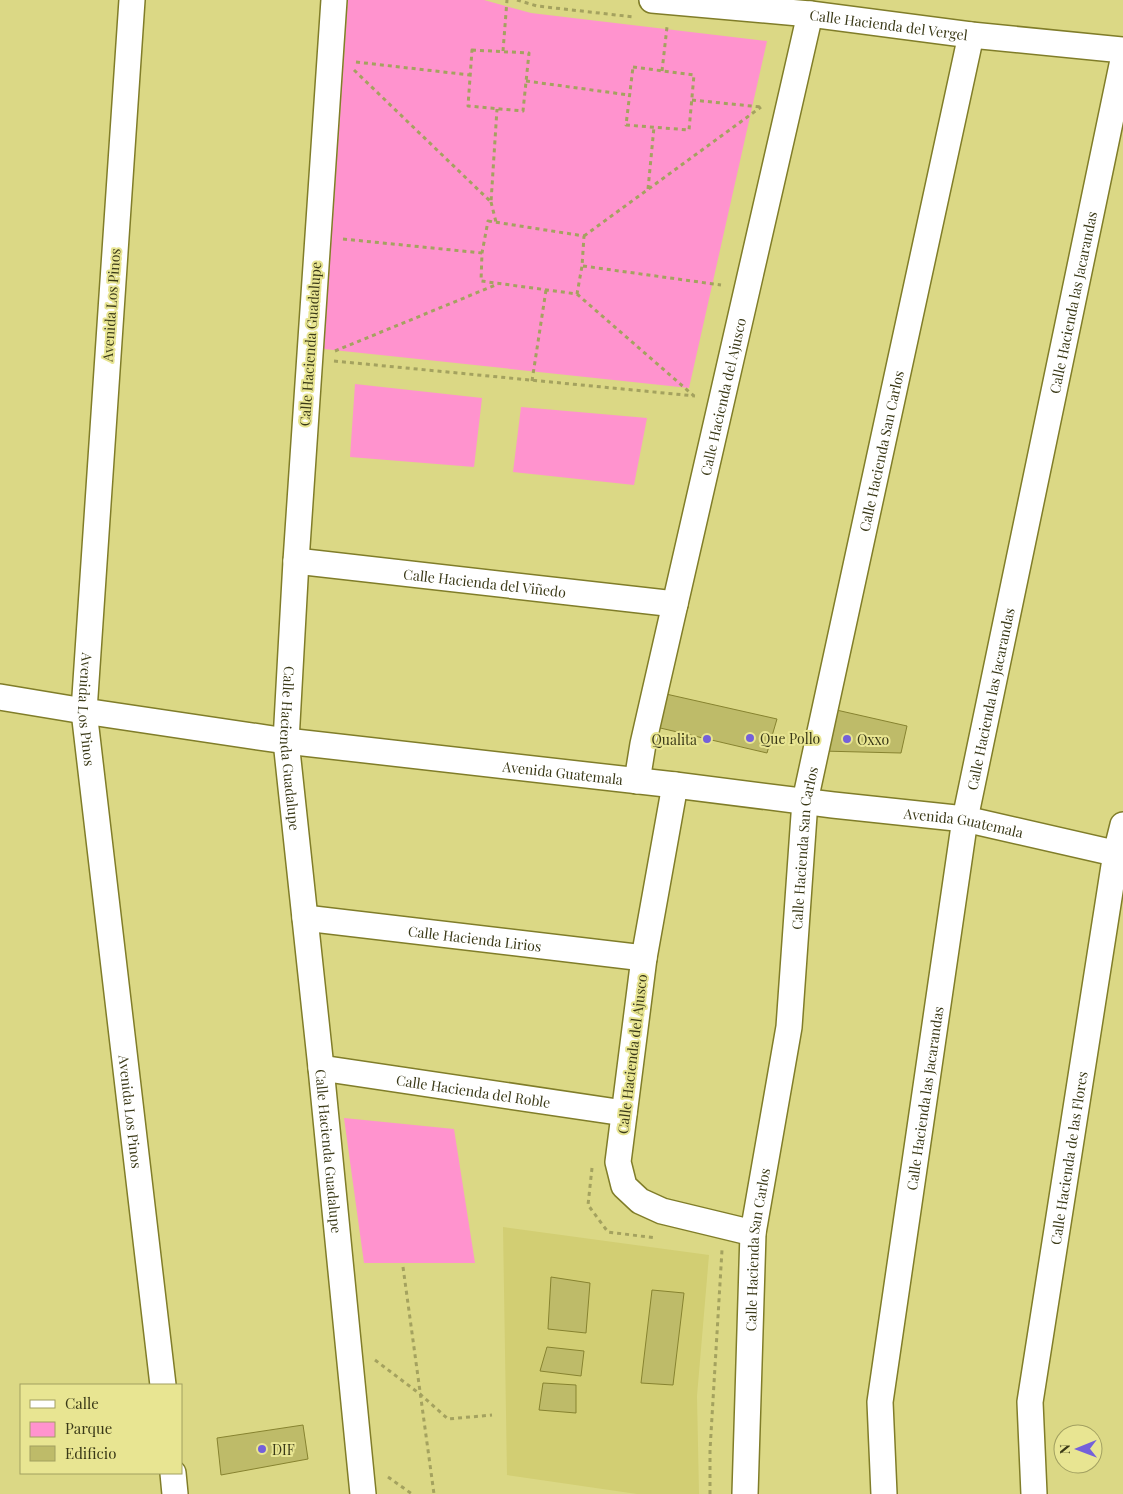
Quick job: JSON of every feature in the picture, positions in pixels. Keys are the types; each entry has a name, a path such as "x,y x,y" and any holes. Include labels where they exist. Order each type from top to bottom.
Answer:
{"street":[{"name":"Avenida Los Pinos","path":"132,0 84,711 163,1384"},
{"name":"Calle Hacienda Guadalupe","path":"334,0 296,561 286,741 321,1068 363,1494"},
{"name":"Calle Hacienda del Vergel","path":"646,9 810,14 971,35 1123,50"},
{"name":"Calle Hacienda del Ajusco","path":"637,781 643,744 810,14"},
{"name":"Calle Hacienda San Carlos","path":"745,1494 753,1233 789,1027 805,801 971,35"},
{"name":"Calle Hacienda las Jacarandas","path":"884,1494 880,1402 965,819 1123,60"},
{"name":"Calle Hacienda del Viñedo","path":"296,561 675,604"},
{"name":"Avenida Guatemala","path":"0,697 286,741 675,784 833,806 965,819 1120,854"},
{"name":"Calle Hacienda del Ajusco","path":"675,784 644,958 618,1162 624,1186 640,1202 662,1211 753,1233"},
{"name":"Calle Hacienda de las Flores","path":"1034,1494 1030,1402 1120,854 1123,825"},
{"name":"Calle Hacienda Lirios","path":"305,918 644,958"},
{"name":"Calle Hacienda del Roble","path":"321,1068 624,1113"},
{"path":"173,1474 176,1494"}],"path":[{"path":"504,51 507,0"},
{"path":"517,0 537,6 646,9"},
{"path":"662,71 667,21"},
{"path":"472,50 504,51 529,53 523,111 468,106 472,50"},
{"path":"354,62 470,75"},
{"path":"352,67 491,202"},
{"path":"633,67 662,71 694,75 689,130 626,124 633,67"},
{"path":"526,82 629,95"},
{"path":"692,100 761,107"},
{"path":"759,116 761,107"},
{"path":"695,397 577,294 481,281 482,253 488,221 584,236 761,107"},
{"path":"496,222 491,202 497,109"},
{"path":"648,190 654,127"},
{"path":"577,294 582,266 584,236"},
{"path":"334,238 482,253"},
{"path":"582,266 720,286 723,276"},
{"path":"334,351 500,284"},
{"path":"532,381 546,290"},
{"path":"326,360 695,397"},
{"path":"695,397 697,388"},
{"path":"592,1166 588,1205 608,1232 665,1239"},
{"path":"710,1494 710,1450 722,1246"},
{"path":"403,1267 434,1494"},
{"path":"370,1356 420,1394 448,1419 492,1415"},
{"path":"384,1475 412,1494"}],"shaded area":[{"path":"503,1227 709,1255 697,1396 699,1494 637,1494 507,1475"}],"green space":[{"path":"348,0 484,0 531,13 767,41 689,388 324,349"},
{"path":"355,384 482,398 474,467 350,457"},
{"path":"521,407 647,418 634,485 513,472"},
{"path":"344,1118 454,1129 475,1263 364,1263"}],"building":[{"path":"666,694 777,719 767,753 656,727"},
{"path":"832,709 907,726 901,753 821,751"},
{"path":"551,1277 590,1283 586,1333 548,1329"},
{"path":"652,1290 684,1293 673,1385 641,1383"},
{"path":"547,1347 584,1351 581,1376 540,1371"},
{"path":"543,1383 576,1385 576,1413 539,1410"},
{"name":"DIF","path":"303,1425 308,1459 221,1475 217,1438"}],"place":[{"name":"Que Pollo","path":"750,738"},
{"name":"Qualita","path":"707,739"},
{"name":"Oxxo","path":"847,739"},
{"name":"DIF","path":"262,1449"}]}
